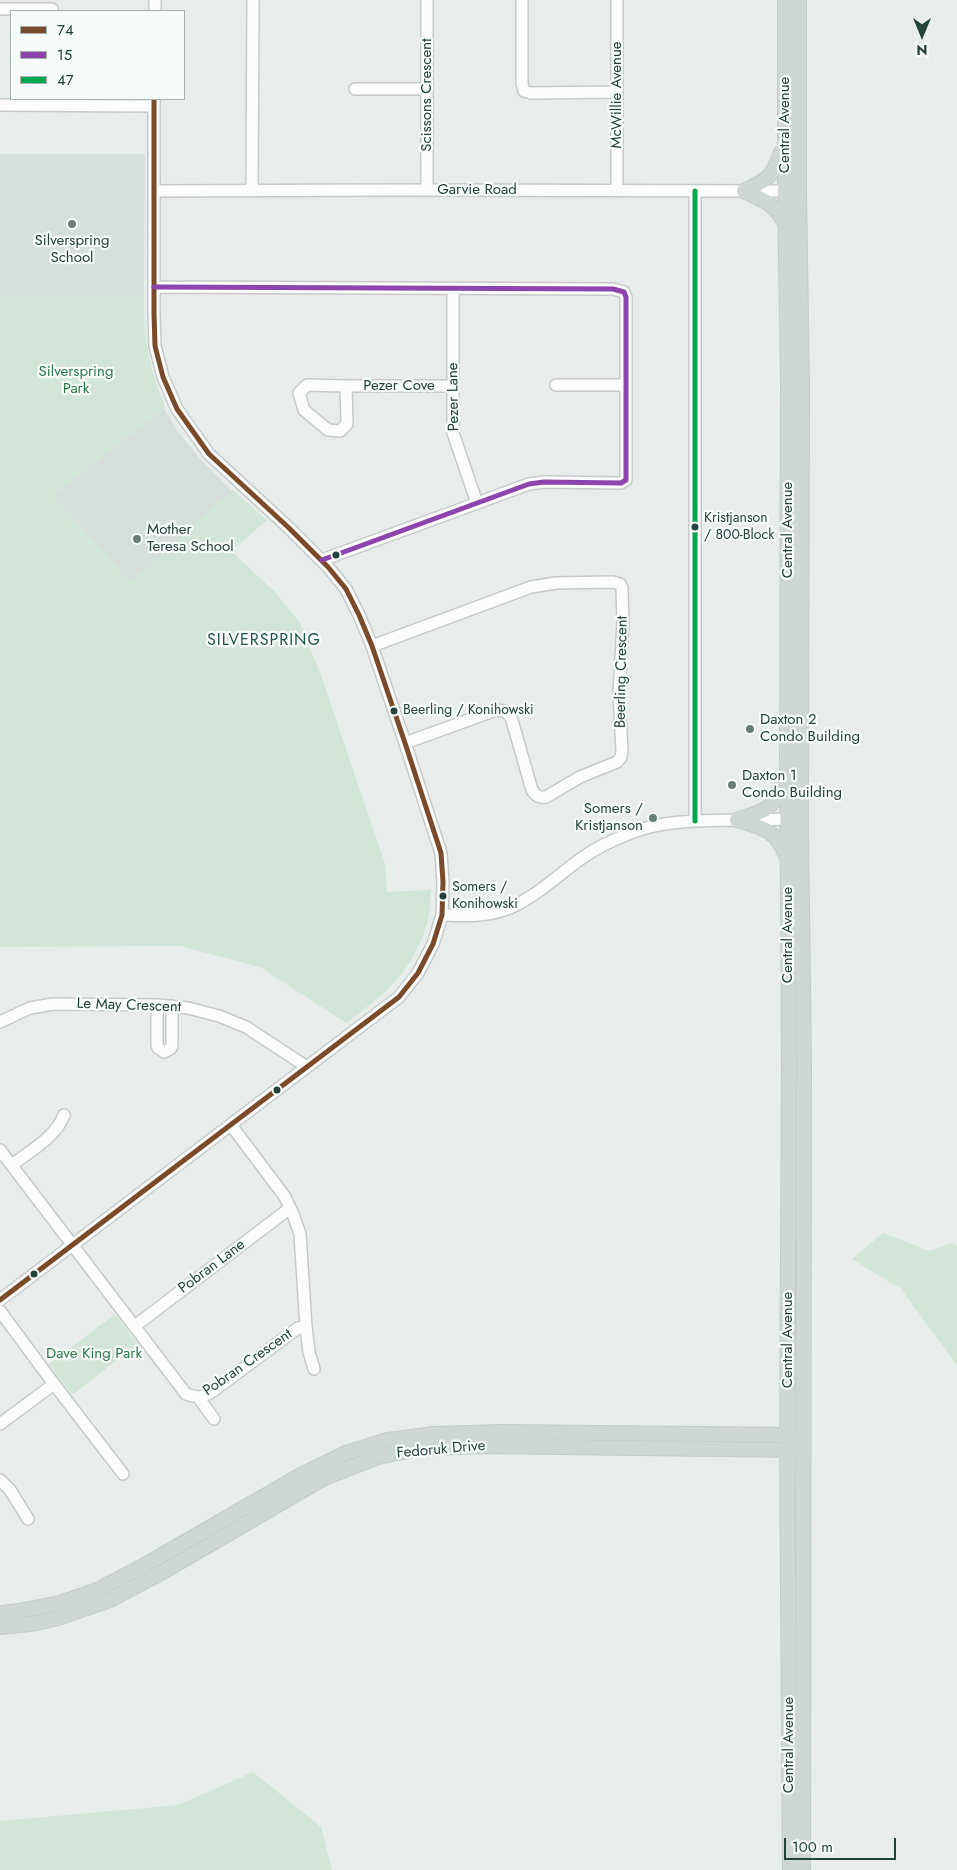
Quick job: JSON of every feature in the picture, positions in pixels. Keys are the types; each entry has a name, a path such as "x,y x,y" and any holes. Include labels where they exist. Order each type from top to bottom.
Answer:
{"main road":[{"name":"Central Avenue","path":"785,0 788,384 786,755 794,819 787,860 790,1870"},
{"name":"Central Avenue","path":"799,0 802,384 794,819 804,1064 802,1435 803,1870"},
{"path":"744,191 763,182 770,176 777,164 785,139"},
{"path":"744,191 771,204 786,226"},
{"path":"737,820 760,812 773,803 779,792 786,755"},
{"path":"737,820 758,826 774,835 783,848 787,860"},
{"name":"Fedoruk Drive","path":"0,1613 60,1603 98,1590 309,1470 346,1453 388,1440 434,1434 501,1432 802,1435"},
{"name":"Fedoruk Drive","path":"0,1628 58,1618 110,1600 161,1573 324,1478 378,1457 418,1449 479,1446 802,1450"}],"street":[{"path":"252,190 253,0"},
{"name":"Scissons Crescent","path":"427,0 427,190"},
{"path":"522,0 522,83 524,91 531,93 616,92"},
{"name":"McWillie Avenue","path":"617,0 617,190"},
{"path":"0,9 52,9"},
{"path":"355,90 427,89"},
{"path":"0,106 154,102 155,346 163,377 177,409 210,454 322,560 346,589 360,615 406,743 441,853 443,882 442,915 433,944 418,973 398,996 0,1300"},
{"name":"Garvie Road","path":"154,191 799,191"},
{"path":"695,191 695,821"},
{"path":"154,287 620,290 624,292 626,297 626,480 621,483 544,482 529,484 322,560"},
{"name":"Pezer Lane","path":"453,289 454,433 477,502"},
{"name":"Pezer Cove","path":"346,386 347,424 340,432 328,430 304,410 299,393 307,385 453,386"},
{"path":"556,385 626,386"},
{"name":"Beerling Crescent","path":"372,646 531,587 556,583 613,582 620,584 622,588 623,622 619,702 622,751 621,757 617,762 580,777 542,798 538,797 532,790 510,717 505,711 496,710 406,743"},
{"path":"442,915 466,916 494,913 508,908 535,893 583,856 600,846 653,826 695,821 794,819"},
{"name":"Le May Crescent","path":"0,1022 30,1008 53,1004 172,1006 196,1010 246,1027 307,1066"},
{"path":"157,1005 157,1045 164,1052 172,1046 172,1006"},
{"path":"12,1165 50,1136 62,1121 64,1115"},
{"name":"Pobran Crescent","path":"73,1245 186,1394 198,1397 205,1396 298,1328 306,1327 300,1234 285,1197 231,1125"},
{"path":"0,1150 73,1245"},
{"name":"Pobran Lane","path":"135,1326 290,1208"},
{"path":"0,1312 123,1474"},
{"path":"306,1327 309,1352 314,1370"},
{"path":"0,1424 54,1384"},
{"path":"198,1397 214,1419"},
{"path":"0,1480 10,1490 28,1519"}],"shaded area":[{"name":"Silverspring School","path":"0,154 145,154 144,295 0,295"},
{"name":"Mother Teresa School","path":"164,408 178,432 202,461 236,495 130,583 52,495"}],"green space":[{"name":"Silverspring Park","path":"0,295 144,295 148,351 164,408 52,495 130,583 233,490 267,520 231,551 275,592 300,623 321,675 385,864 387,892 431,890 427,924 421,941 405,969 385,992 346,1023 260,967 180,946 0,947"},
{"path":"883,1233 929,1251 952,1243 957,1246 957,1365 901,1289 852,1259"},
{"name":"Dave King Park","path":"115,1314 138,1344 72,1395 49,1364"},
{"path":"253,1772 321,1827 332,1870 0,1870 0,1821 178,1805"}],"transit line":[{"name":"74","path":"0,1300 399,997 418,973 433,944 442,915 443,882 441,853 372,646 346,589 328,567 289,528 209,454 177,409 163,377 155,346 154,100"},
{"name":"47","path":"695,191 695,821"},
{"name":"15","path":"154,287 613,289 624,292 626,297 626,480 621,483 544,482 529,484 322,560"}],"place":[{"name":"Silverspring School","path":"72,224"},
{"name":"Kristjanson / 800-Block","path":"695,527"},
{"name":"Mother Teresa School","path":"137,539"},
{"name":"Beerling / Konihowski","path":"394,711"},
{"name":"Daxton 2 Condo Building","path":"750,729"},
{"name":"Daxton 1 Condo Building","path":"732,785"},
{"name":"Somers / Kristjanson","path":"653,818"},
{"name":"Somers / Konihowski","path":"443,896"}],"district":[{"name":"SILVERSPRING","path":"264,641"}]}
